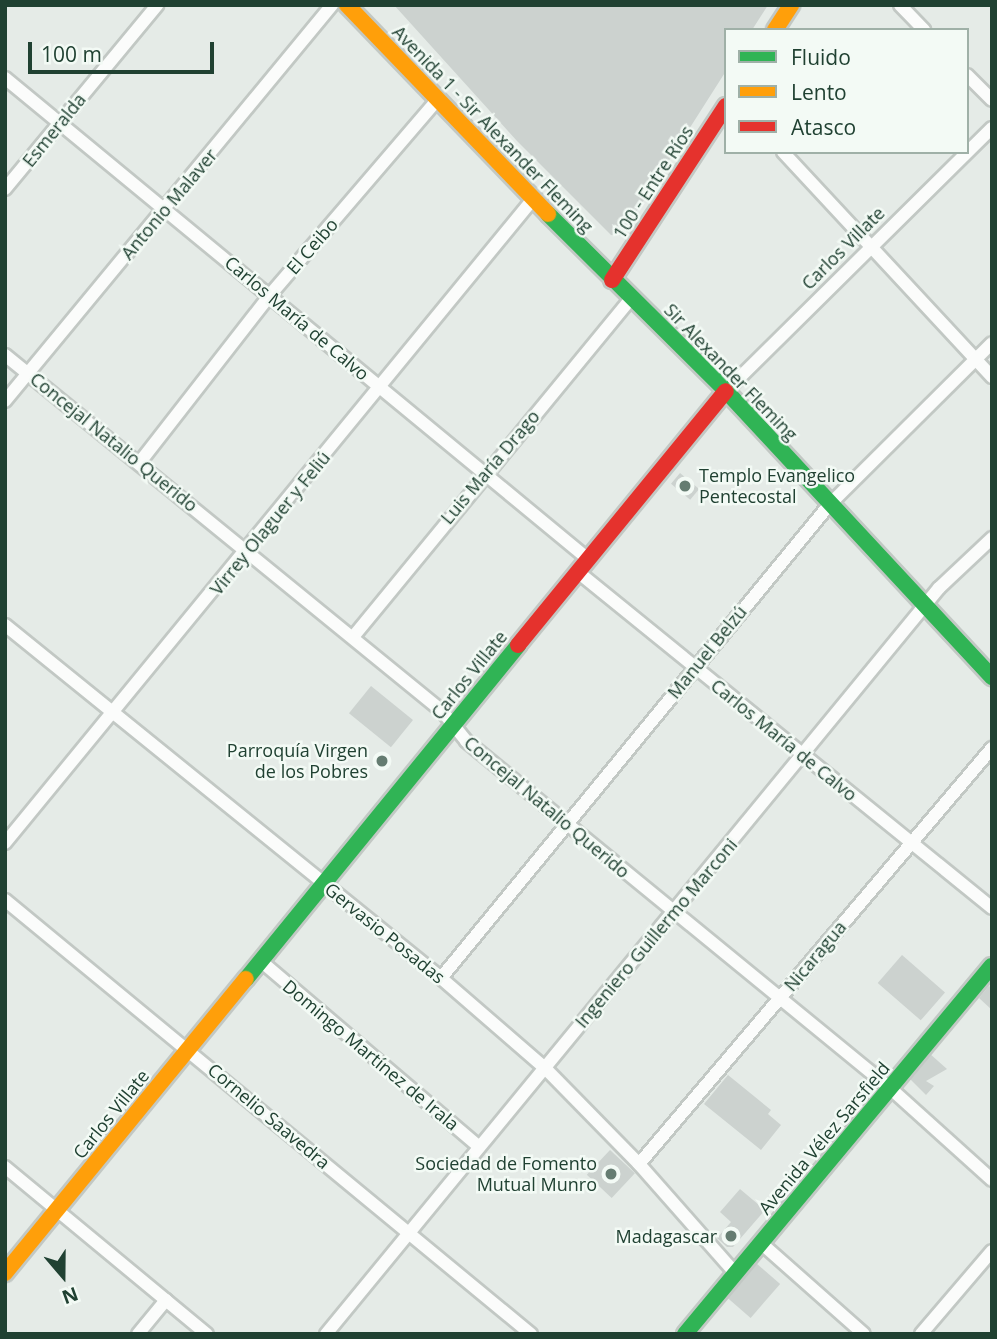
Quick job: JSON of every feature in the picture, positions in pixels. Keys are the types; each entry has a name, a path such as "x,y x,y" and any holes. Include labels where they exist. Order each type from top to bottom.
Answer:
{"main road":[{"name":"Avenida 1 - Sir Alexander Fleming","path":"347,5 612,280"},
{"path":"776,28 791,5"},
{"name":"100 - Entre Ríos","path":"612,280 724,109"},
{"name":"Sir Alexander Fleming","path":"612,280 726,391 992,677"},
{"name":"Carlos Villate","path":"5,1273 262,962 726,391"},
{"name":"Avenida Vélez Sarsfield","path":"685,1334 992,966"}],"street":[{"name":"Esmeralda","path":"5,189 157,5"},
{"name":"Antonio Malaver","path":"5,401 332,5"},
{"path":"906,7 922,28"},
{"path":"969,77 992,100"},
{"name":"Carlos María de Calvo","path":"5,78 167,208 588,559"},
{"name":"El Ceibo","path":"140,462 270,295 437,100"},
{"name":"Carlos Villate","path":"969,151 992,128"},
{"path":"785,154 992,377"},
{"name":"Carlos Villate","path":"726,391 966,154"},
{"name":"Virrey Olaguer y Feliú","path":"5,843 248,551 533,199"},
{"name":"Luis María Drago","path":"353,637 483,474 631,299"},
{"name":"Manuel Belzú","path":"441,978 830,504 992,343"},
{"name":"Concejal Natalio Querido","path":"5,355 353,637 454,724 466,741 890,1088 992,1180"},
{"name":"Ingeniero Guillermo Marconi","path":"326,1334 926,606 992,538"},
{"name":"Carlos María de Calvo","path":"578,572 992,908"},
{"name":"Gervasio Posadas","path":"5,625 441,978 545,1068 639,1164 735,1273"},
{"name":"Nicaragua","path":"639,1164 992,748"},
{"name":"Cornelio Saavedra","path":"5,900 189,1049 531,1334"},
{"name":"Domingo Martínez de Irala","path":"262,962 479,1147"},
{"path":"5,1167 207,1334"},
{"path":"761,1243 864,1334"},
{"path":"921,1334 992,1251"},
{"path":"138,1334 166,1300"}],"building":[{"path":"394,5 768,5 753,28 724,28 724,74 621,236 611,235 517,141"},
{"name":"Templo Evangelico Pentecostal","path":"680,473 699,489 690,500 671,484"},
{"path":"371,686 413,720 391,747 349,713"},
{"path":"902,955 945,992 921,1020 878,983"},
{"path":"989,986 992,988 992,1010 979,998"},
{"path":"929,1053 947,1069 926,1081 934,1086 926,1095 910,1079"},
{"path":"728,1075 771,1110 768,1114 781,1125 761,1150 704,1104"},
{"name":"Sociedad de Fomento Mutual Munro","path":"610,1150 635,1173 612,1198 587,1175"},
{"path":"740,1189 765,1210 733,1247 727,1247 717,1238 731,1222 720,1212"},
{"path":"756,1263 780,1284 751,1318 726,1297"}],"traffic: fast":[{"path":"548,214 726,391 992,677"},
{"path":"246,979 518,645"},
{"path":"685,1334 992,966"}],"traffic: slow":[{"path":"347,5 548,214"},
{"path":"776,28 791,5"},
{"path":"5,1273 246,979"}],"traffic: jam":[{"path":"612,280 724,109"},
{"path":"518,645 726,391"}],"place":[{"name":"Templo Evangelico Pentecostal","path":"685,486"},
{"name":"Parroquía Virgen de los Pobres","path":"382,761"},
{"name":"Sociedad de Fomento Mutual Munro","path":"611,1174"},
{"name":"Madagascar","path":"731,1236"}]}
